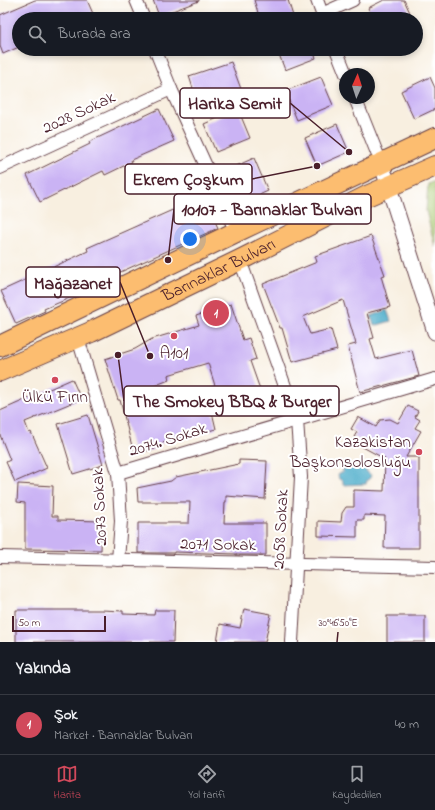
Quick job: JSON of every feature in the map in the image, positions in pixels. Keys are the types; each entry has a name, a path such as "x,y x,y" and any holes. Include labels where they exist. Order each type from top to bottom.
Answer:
{"main road":[{"name":"Barınaklar Bulvarı","path":"0,371 78,338 240,260 367,196 385,175 435,138"},
{"name":"Barınaklar Bulvarı","path":"0,346 236,232 385,175 435,166"}],"street":[{"path":"136,0 141,12"},
{"path":"317,0 321,12"},
{"path":"332,12 353,0"},
{"path":"158,56 171,89 236,232"},
{"path":"339,56 344,68"},
{"name":"2028 Sokak","path":"0,168 171,89"},
{"path":"357,104 385,175 435,332"},
{"name":"2058 Sokak","path":"240,260 297,420 301,477 292,642"},
{"name":"2073 Sokak","path":"78,338 118,473 121,521 118,560"},
{"name":"2074. Sokak","path":"118,473 435,379"},
{"name":"2071 Sokak","path":"0,557 435,567"}],"green space":[{"path":"435,181 435,247 426,211 428,184"}],"water":[{"path":"387,310 391,321 374,326 371,316"},
{"path":"343,468 365,468 371,475 366,484 343,485 343,481 339,479 338,475 343,472"}],"building":[{"path":"35,0 87,0 92,12 12,12 12,50 3,54 0,46 0,15"},
{"path":"153,0 199,0 170,12 158,12"},
{"path":"254,0 288,0 292,12 258,12"},
{"path":"384,0 404,0 410,12 370,12 368,8"},
{"path":"280,56 315,56 316,58 285,70"},
{"path":"231,62 241,89 198,104 189,76"},
{"path":"321,77 333,105 297,120 285,91"},
{"path":"430,77 435,88 435,109 414,119 401,91"},
{"path":"159,109 174,141 131,160 132,162 105,175 103,171 40,202 27,175 90,144 89,142"},
{"path":"238,109 250,138 216,152 204,124"},
{"path":"337,124 349,152 317,166 305,138"},
{"path":"254,158 268,191 239,204 225,171"},
{"path":"204,196 218,228 85,288 86,291 44,309 45,311 16,324 1,291 88,251 87,248"},
{"path":"371,236 385,275 381,276 390,307 367,313 374,338 370,339 376,359 412,350 419,376 360,392 348,346 356,344 343,300 303,317 310,334 331,329 337,350 292,362 282,328 280,328 263,284 317,262 315,256"},
{"path":"231,304 243,340 249,338 256,359 250,361 262,395 212,412 216,429 154,445 155,449 134,454 120,400 118,400 105,359 135,349 152,339 199,325 196,316","holes":["208,363 216,389 182,397 183,400 147,410 141,391 169,380 168,375"]},
{"path":"72,379 81,399 25,422 47,468 15,482 6,462 10,460 0,435 0,411"},
{"path":"408,406 418,411 415,417 420,420 415,428 421,431 406,457 419,457 419,548 384,548 385,516 364,515 364,520 357,520 357,537 318,536 318,521 341,522 342,513 346,507 354,507 354,490 384,491 385,459 359,445 361,441 354,437 357,432 351,429 358,417 376,427 380,420 390,419 398,423"},
{"path":"88,415 103,465 73,474 58,424"},
{"path":"239,460 267,461 265,499 226,496 224,523 266,523 266,555 174,552 138,553 138,523 189,523 190,502 138,502 137,488 171,481 176,477 239,464"},
{"path":"18,484 53,486 52,516 58,516 58,520 102,521 101,550 25,549 25,503 17,502"},
{"path":"244,609 271,614 265,642 217,642 220,624 240,628"},
{"path":"16,610 102,610 123,611 123,614 154,615 155,610 174,610 173,642 16,642"},
{"path":"387,616 425,616 425,642 387,642"}],"place":[{"name":"Harika Semit","path":"349,152"},
{"name":"Ekrem Çoşkum","path":"317,166"},
{"name":"10107 - Barınaklar Bulvarı","path":"168,260"},
{"name":"Şok","path":"216,313"},
{"name":"A101","path":"174,336"},
{"name":"The Smokey BBQ & Burger","path":"118,355"},
{"name":"Mağazanet","path":"150,356"},
{"name":"Ülkü Fırın","path":"55,380"},
{"name":"Kazakistan Başkonsolosluğu","path":"419,452"}]}
